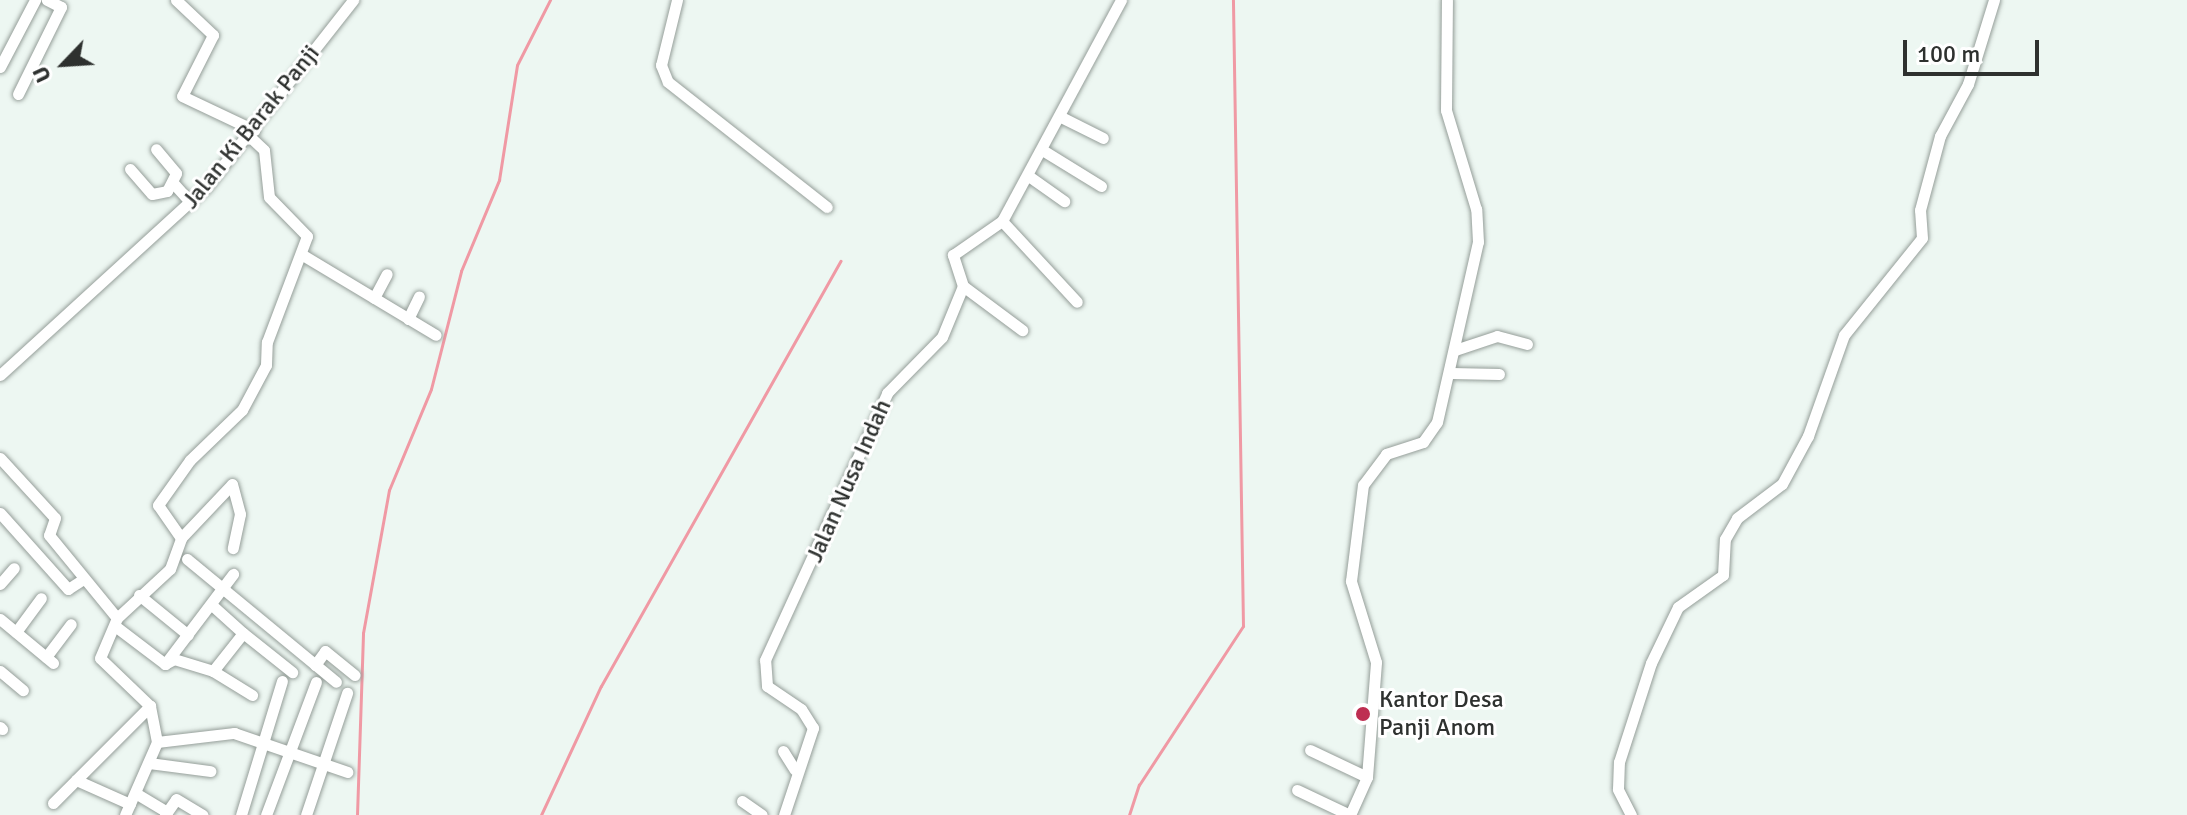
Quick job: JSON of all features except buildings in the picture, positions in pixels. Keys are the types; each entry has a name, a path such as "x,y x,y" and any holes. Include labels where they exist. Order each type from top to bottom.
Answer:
{"street":[{"path":"0,67 35,0"},
{"path":"18,94 61,7 47,0"},
{"path":"176,0 213,35 182,96 252,133 265,154 269,197 307,231 267,342 266,365 242,410 190,460 158,505 181,538"},
{"name":"Jalan Ki Barak Panji","path":"0,375 191,203 252,133 353,0"},
{"path":"677,0 661,65 668,82 827,207"},
{"name":"Jalan Nusa Indah","path":"784,815 812,721 767,686 765,660 887,393 937,346 963,286 953,255 1002,221 1044,151 1059,116 1121,0"},
{"path":"1297,790 1350,815 1367,777 1376,662 1351,581 1363,485 1390,451 1430,435 1451,373 1479,230 1446,110 1447,0"},
{"path":"1631,815 1618,789 1619,762 1667,625 1678,607 1723,575 1728,531 1750,503 1782,484 1803,448 1844,335 1922,238 1920,210 1940,136 1968,84 1994,0"},
{"path":"1059,116 1103,138"},
{"path":"156,149 172,166 174,184 191,203"},
{"path":"1044,151 1101,186"},
{"path":"130,169 152,194 174,184"},
{"path":"1030,177 1064,201"},
{"path":"1002,221 1077,302"},
{"path":"301,254 436,335"},
{"path":"374,298 387,274"},
{"path":"963,286 1022,330"},
{"path":"408,319 419,296"},
{"path":"1455,350 1497,336 1527,344"},
{"path":"1451,373 1499,374"},
{"path":"0,458 55,518 49,535 82,580 116,622 165,664"},
{"path":"131,805 157,742 150,706 100,663 116,622 139,595 170,569 181,538 232,484 240,506 233,548"},
{"path":"0,513 68,589 82,580"},
{"path":"187,559 221,591 336,682"},
{"path":"0,584 14,568"},
{"path":"165,664 233,574"},
{"path":"139,595 188,635"},
{"path":"16,632 41,598"},
{"path":"214,607 292,672"},
{"path":"0,619 50,660 71,624"},
{"path":"213,671 243,633"},
{"path":"315,665 325,651 355,675"},
{"path":"165,664 174,659 213,671 252,695"},
{"path":"0,671 23,690"},
{"path":"241,815 259,740 282,681"},
{"path":"266,815 316,682"},
{"path":"306,815 347,693"},
{"path":"53,803 150,706"},
{"path":"157,742 224,732 259,740 347,772"},
{"path":"1310,750 1367,777"},
{"path":"783,751 795,770"},
{"path":"149,763 210,771"},
{"path":"76,780 131,805 166,814 176,799 203,815"},
{"path":"742,801 762,815"}],"waterway":[{"path":"357,815 363,633 389,490 431,389 461,271 499,180 517,65 550,0"},
{"path":"1129,815 1139,785 1243,626 1233,0"},
{"path":"541,815 601,686 840,261"}],"place":[{"name":"Kantor Desa Panji Anom","path":"1363,714"}]}
